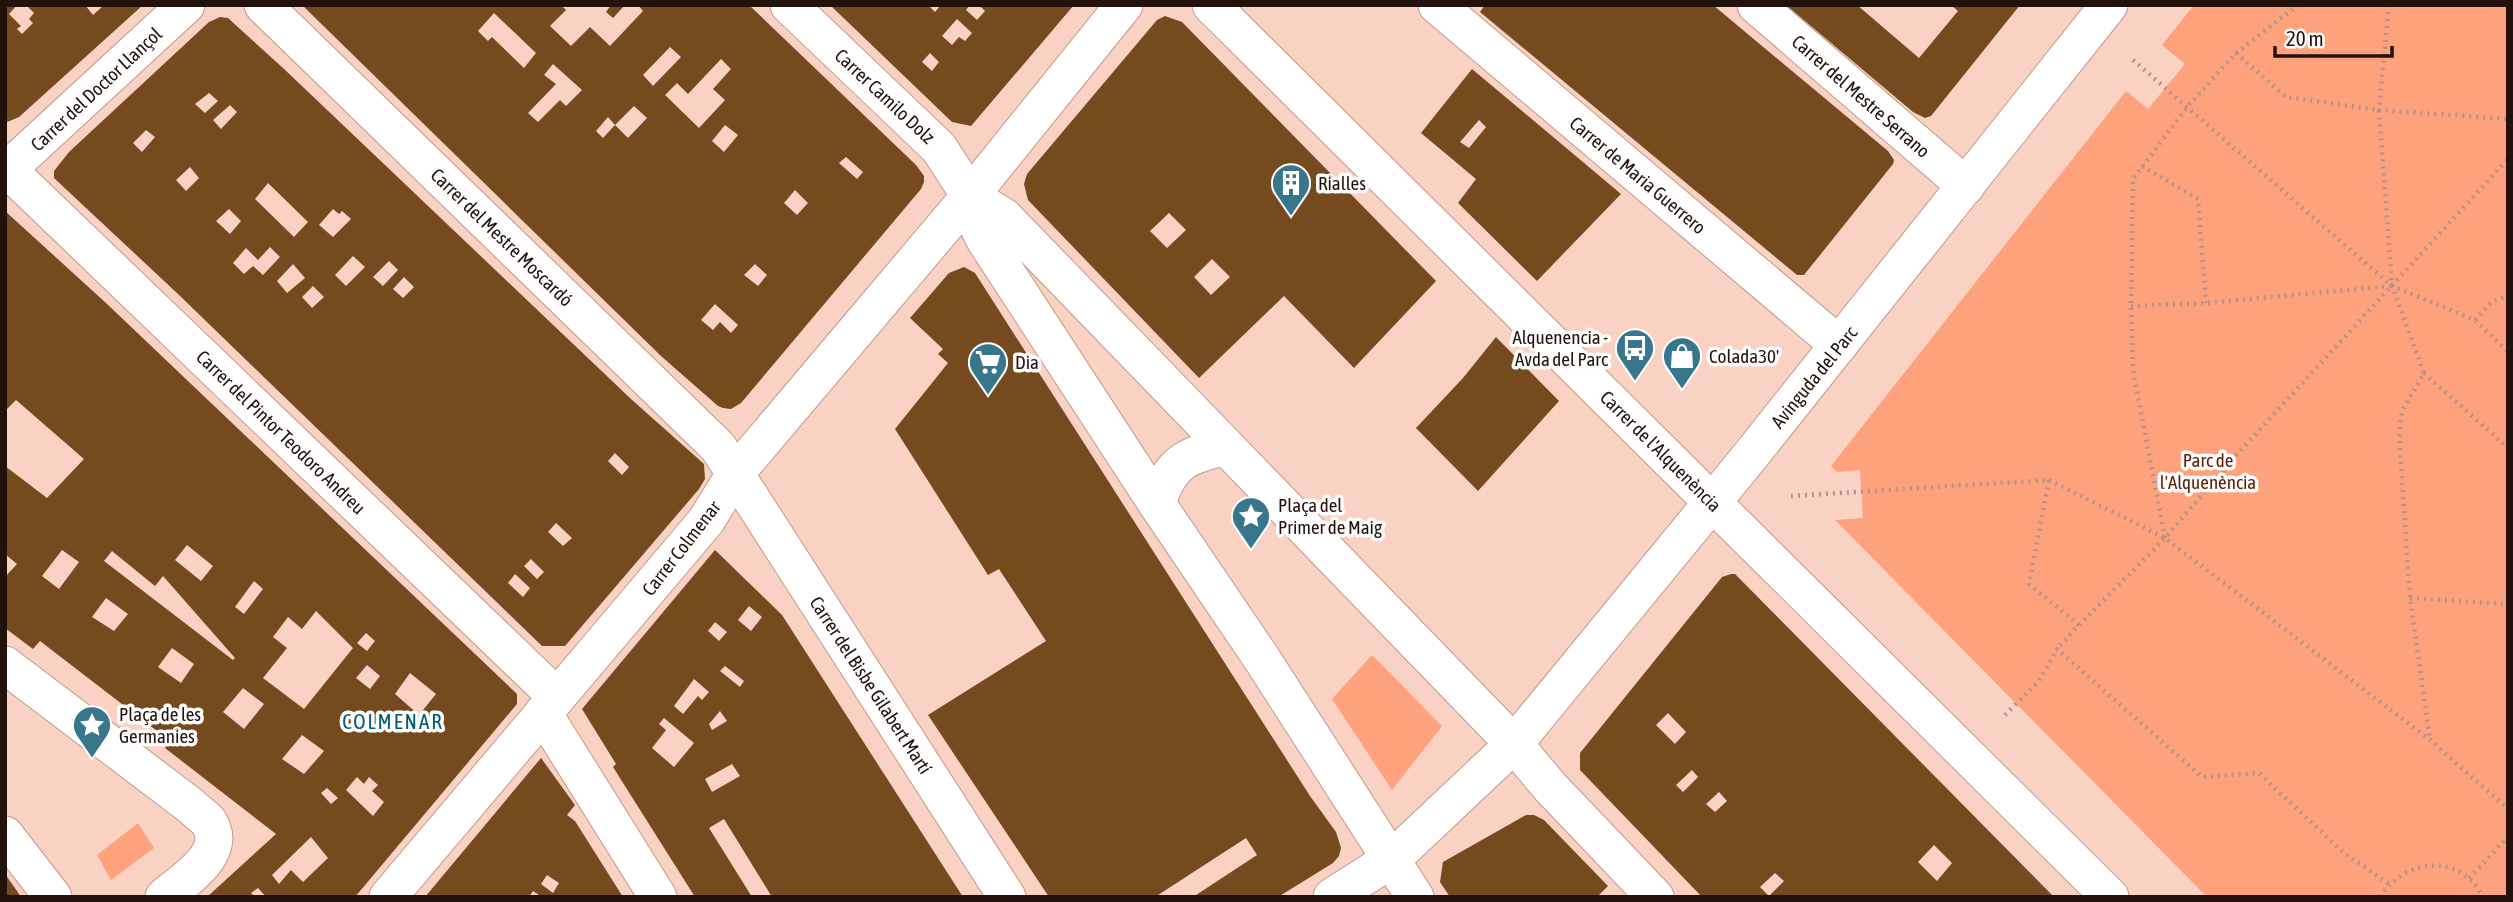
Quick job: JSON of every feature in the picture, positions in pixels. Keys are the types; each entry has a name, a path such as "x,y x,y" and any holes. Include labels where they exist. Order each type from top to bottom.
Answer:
{"street":[{"name":"Carrer del Doctor Llançol","path":"6,170 186,5"},
{"name":"Carrer del Mestre Moscardó","path":"263,5 718,447 735,474"},
{"name":"Carrer Camilo Dolz","path":"789,5 940,148 970,195"},
{"name":"Carrer Colmenar","path":"388,897 706,520 735,474 970,195 1124,5"},
{"name":"Carrer de l'Alquenència","path":"1211,5 2110,897"},
{"name":"Carrer de Maria Guerrero","path":"1437,5 1839,345"},
{"name":"Carrer del Mestre Serrano","path":"1756,5 1966,186"},
{"name":"Avinguda del Parc","path":"1514,744 1966,186 2091,12"},
{"name":"Carrer del Pintor Teodoro Andreu","path":"6,170 550,705 658,897"},
{"path":"970,195 1004,217 1514,744 1551,788 1655,897"},
{"path":"970,195 976,222 985,240 1415,897"},
{"path":"1157,504 1163,484 1187,457 1226,447"},
{"name":"Carrer del Bisbe Gilabert Martí","path":"735,474 1007,897"},
{"path":"5,665 62,706 208,821 213,843 210,854 202,865 164,897"},
{"path":"1332,897 1392,859 1514,744"},
{"path":"5,835 52,897"}],"path":[{"path":"2165,538 2133,370 2133,179 2188,106 2236,54 2298,5"},
{"path":"2389,5 2379,110 2392,286 2424,373 2508,449"},
{"path":"2236,54 2286,97 2379,110 2508,119"},
{"path":"2133,60 2392,286 2475,320 2508,352"},
{"path":"2005,715 2039,681 2057,649 2165,538 2240,451 2508,159"},
{"path":"2141,166 2198,199 2206,303"},
{"path":"2131,306 2206,303 2392,286"},
{"path":"2475,320 2491,302 2508,296"},
{"path":"2424,373 2402,411 2399,437 2410,598 2430,740"},
{"path":"2049,480 2029,584 2079,625"},
{"path":"1791,496 2049,480 2165,538 2430,740 2508,809"},
{"path":"2410,598 2508,604"},
{"path":"2057,649 2202,777 2259,774 2343,852 2389,884"},
{"path":"2469,878 2508,836"},
{"path":"2380,897 2389,884 2402,873 2419,866 2437,865 2454,869 2469,878 2483,897"}],"green space":[{"name":"Parc de l'Alquenència","path":"2194,5 2508,5 2508,897 2207,897 1835,520 1863,518 1860,470 1837,472 1831,466 2126,91 2148,109 2185,64 2162,45"},
{"path":"1372,655 1442,726 1392,790 1332,699"},
{"path":"138,823 154,848 111,880 97,855"}],"building":[{"path":"5,5 17,5 9,14 21,26 17,29 22,34 33,23 29,19 34,13 26,5 85,5 93,15 104,5 143,5 19,117 5,123"},
{"path":"302,5 561,5 566,10 550,26 571,46 590,27 610,46 643,11 638,5 749,5 916,165 924,176 921,189 741,403 731,409 718,406 661,356","holes":["494,13 536,53 524,68 492,37 488,41 478,31","670,47 681,57 653,86 643,75","721,59 731,69 713,89 725,100 699,128 665,95 677,83 688,94","553,64 582,90 566,106 560,100 538,122 528,113 556,84 544,75","634,106 647,118 628,138 615,125","608,117 615,125 603,138 596,131","725,125 738,135 724,152 712,141","846,157 863,172 857,179 839,163","795,190 808,203 797,215 784,203","755,264 767,275 758,286 744,275","715,304 738,325 731,333 720,322 713,330 701,320"]},
{"path":"611,5 625,5 613,18 606,12"},
{"path":"830,5 928,5 935,12 941,5 970,5 966,10 977,20 985,11 979,5 1074,5 971,126 952,122","holes":["957,19 972,33 965,41 959,37 952,45 942,36","930,53 939,62 932,71 922,62"]},
{"path":"1485,5 1713,5 1888,151 1894,160 1893,164 1804,275 1797,275 1480,12"},
{"path":"1786,5 1857,5 1919,58 1958,11 1951,5 2020,5 1931,116 1925,118 1913,112"},
{"path":"1165,16 1182,22 1436,281 1354,368 1284,296 1199,378 1028,200 1024,184 1027,174 1157,20","holes":["1169,213 1186,230 1167,248 1150,231","1212,259 1230,277 1211,295 1194,277"]},
{"path":"220,17 228,18 631,399 704,464 705,479 699,489 565,646 542,646 178,294 54,178 54,171 69,152 209,22","holes":["209,93 218,101 205,113 195,104","230,105 237,112 221,129 213,120","146,130 155,137 142,152 133,143","190,167 199,178 186,191 176,180","268,183 308,222 294,237 255,199","229,209 241,221 230,234 216,221","333,209 339,214 342,211 351,219 333,237 319,225","270,247 280,257 263,275 253,266 244,274 233,263 246,248 258,260","353,256 365,267 346,286 335,275","389,261 398,270 383,286 373,277","293,264 305,278 287,293 277,281","404,277 414,287 403,298 393,289","313,286 324,297 312,308 302,297","615,453 629,467 622,475 608,461","556,523 572,538 563,546 548,532","531,559 544,572 537,579 524,566","515,574 530,588 523,597 508,583"]},
{"path":"1472,69 1621,194 1537,281 1458,203 1476,179 1421,133","holes":["1479,120 1486,127 1469,148 1460,142"]},
{"path":"5,211 106,303 517,694 517,704 355,897 266,897 258,888 251,893 255,897 207,897 276,834 165,748 170,741 40,641 33,649 5,628 5,577 17,564 5,554 5,466 47,498 84,459 16,400 5,411","holes":["187,545 213,566 201,581 175,560","62,550 79,562 59,589 42,576","112,551 155,586 163,576 235,658 233,660 104,561","254,581 263,589 244,614 235,607","106,598 128,614 114,631 92,617","316,611 353,648 304,709 263,678 287,648 273,637 288,617 302,629","366,633 375,641 367,651 357,643","172,648 194,664 181,683 158,667","367,665 380,676 370,689 356,678","410,673 436,694 419,715 395,694","243,688 264,704 244,729 223,712","386,712 396,720 389,728 380,720","302,735 324,751 304,774 282,759","357,777 364,784 369,777 378,785 372,791 384,802 373,816 346,790","327,788 338,798 331,804 321,793","311,837 328,858 303,882 291,870 279,884 272,875"]},
{"path":"964,267 975,273 1310,796 1336,832 1341,848 1333,863 1278,897 1193,897 1257,855 1246,838 1155,897 1049,897 928,715 1046,641 999,569 988,575 895,429 948,363 938,354 943,349 910,318 949,273"},
{"path":"1496,337 1559,401 1478,491 1416,428 1463,378"},
{"path":"715,550 782,615 963,897 772,897 724,819 709,828 752,897 695,897 613,767 616,764 582,709","holes":["749,606 762,617 751,631 738,620","715,622 727,632 719,641 708,631","725,666 744,681 740,687 720,671","694,679 709,692 702,700 698,696 683,714 674,706","720,711 727,721 712,730 709,724","664,718 694,743 674,767 652,748 666,730 659,724","732,764 740,776 712,792 705,779"]},
{"path":"1735,574 2054,897 1702,897 1580,770 1580,753 1722,577","holes":["1668,713 1686,732 1675,744 1656,725","1692,770 1698,777 1683,792 1676,785","1719,792 1727,801 1715,812 1706,804","1934,845 1952,863 1937,881 1918,862","1775,873 1784,881 1769,896 1760,887"]},
{"path":"541,758 575,805 567,815 575,821 623,897 542,897 533,891 529,897 425,897","holes":["547,875 559,883 553,893 541,884"]},
{"path":"1526,815 1534,815 1544,820 1608,886 1597,897 1450,897 1440,882 1443,862"},
{"path":"5,874 17,891 21,897 5,897"}],"place":[{"name":"Rialles","path":"1291,217"},
{"name":"Alquenencia - Avda del Parc","path":"1635,382"},
{"name":"Colada30'","path":"1682,390"},
{"name":"Dia","path":"988,396"},
{"name":"Plaça del Primer de Maig","path":"1251,550"},
{"name":"Plaça de les Germanies","path":"92,759"}],"district":[{"name":"COLMENAR","path":"393,721"}]}
